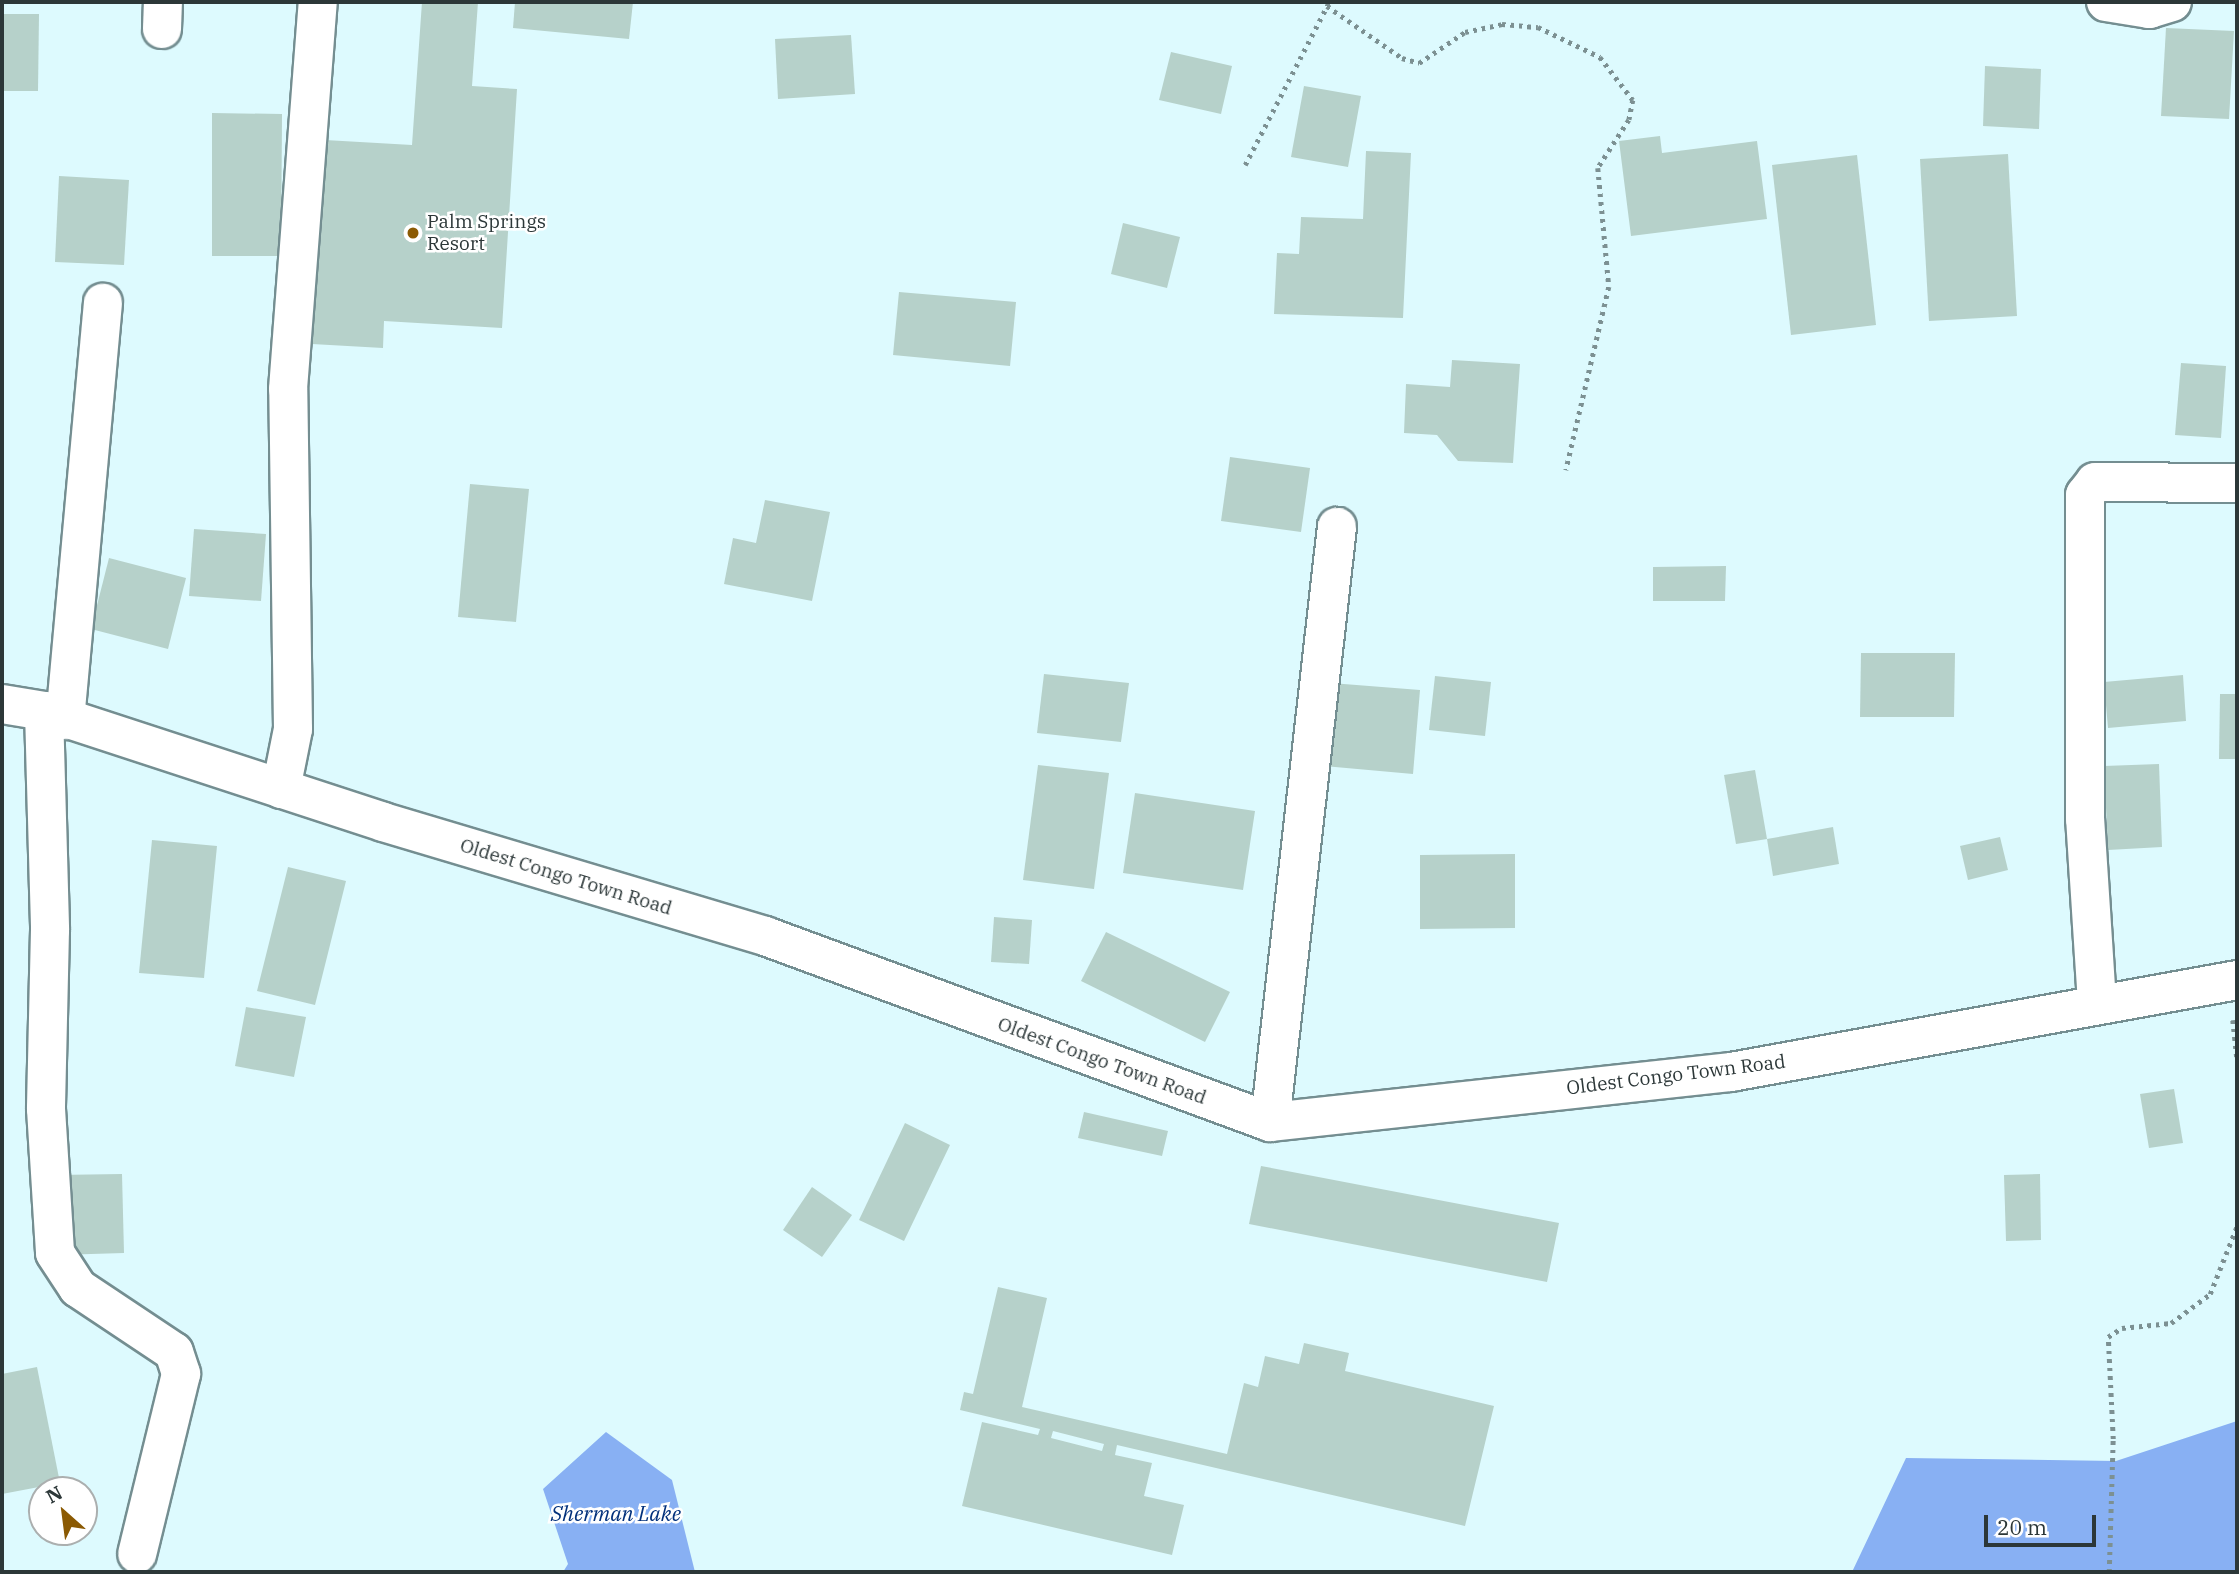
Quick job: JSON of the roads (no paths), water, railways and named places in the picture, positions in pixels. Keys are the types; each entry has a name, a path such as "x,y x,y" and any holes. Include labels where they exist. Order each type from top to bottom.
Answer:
{"street":[{"path":"281,789 293,729 288,389 318,2"},
{"path":"2106,2 2149,9 2172,2"},
{"path":"103,303 54,715 46,1109 55,1253 78,1288 174,1352 181,1374 137,1553"},
{"path":"2097,1003 2085,819 2085,495 2095,482 2237,483"},
{"path":"1270,1122 1337,527"},
{"name":"Oldest Congo Town Road","path":"2,704 54,715 281,789 765,936 1270,1122 1731,1072 2097,1003 2237,980"}],"water":[{"path":"2237,1421 2237,1572 1852,1572 1906,1458 2116,1461"},
{"name":"Sherman Lake","path":"606,1432 672,1480 695,1572 563,1572 568,1564 543,1489"}],"place":[{"name":"Palm Springs Resort","path":"413,233"}]}
